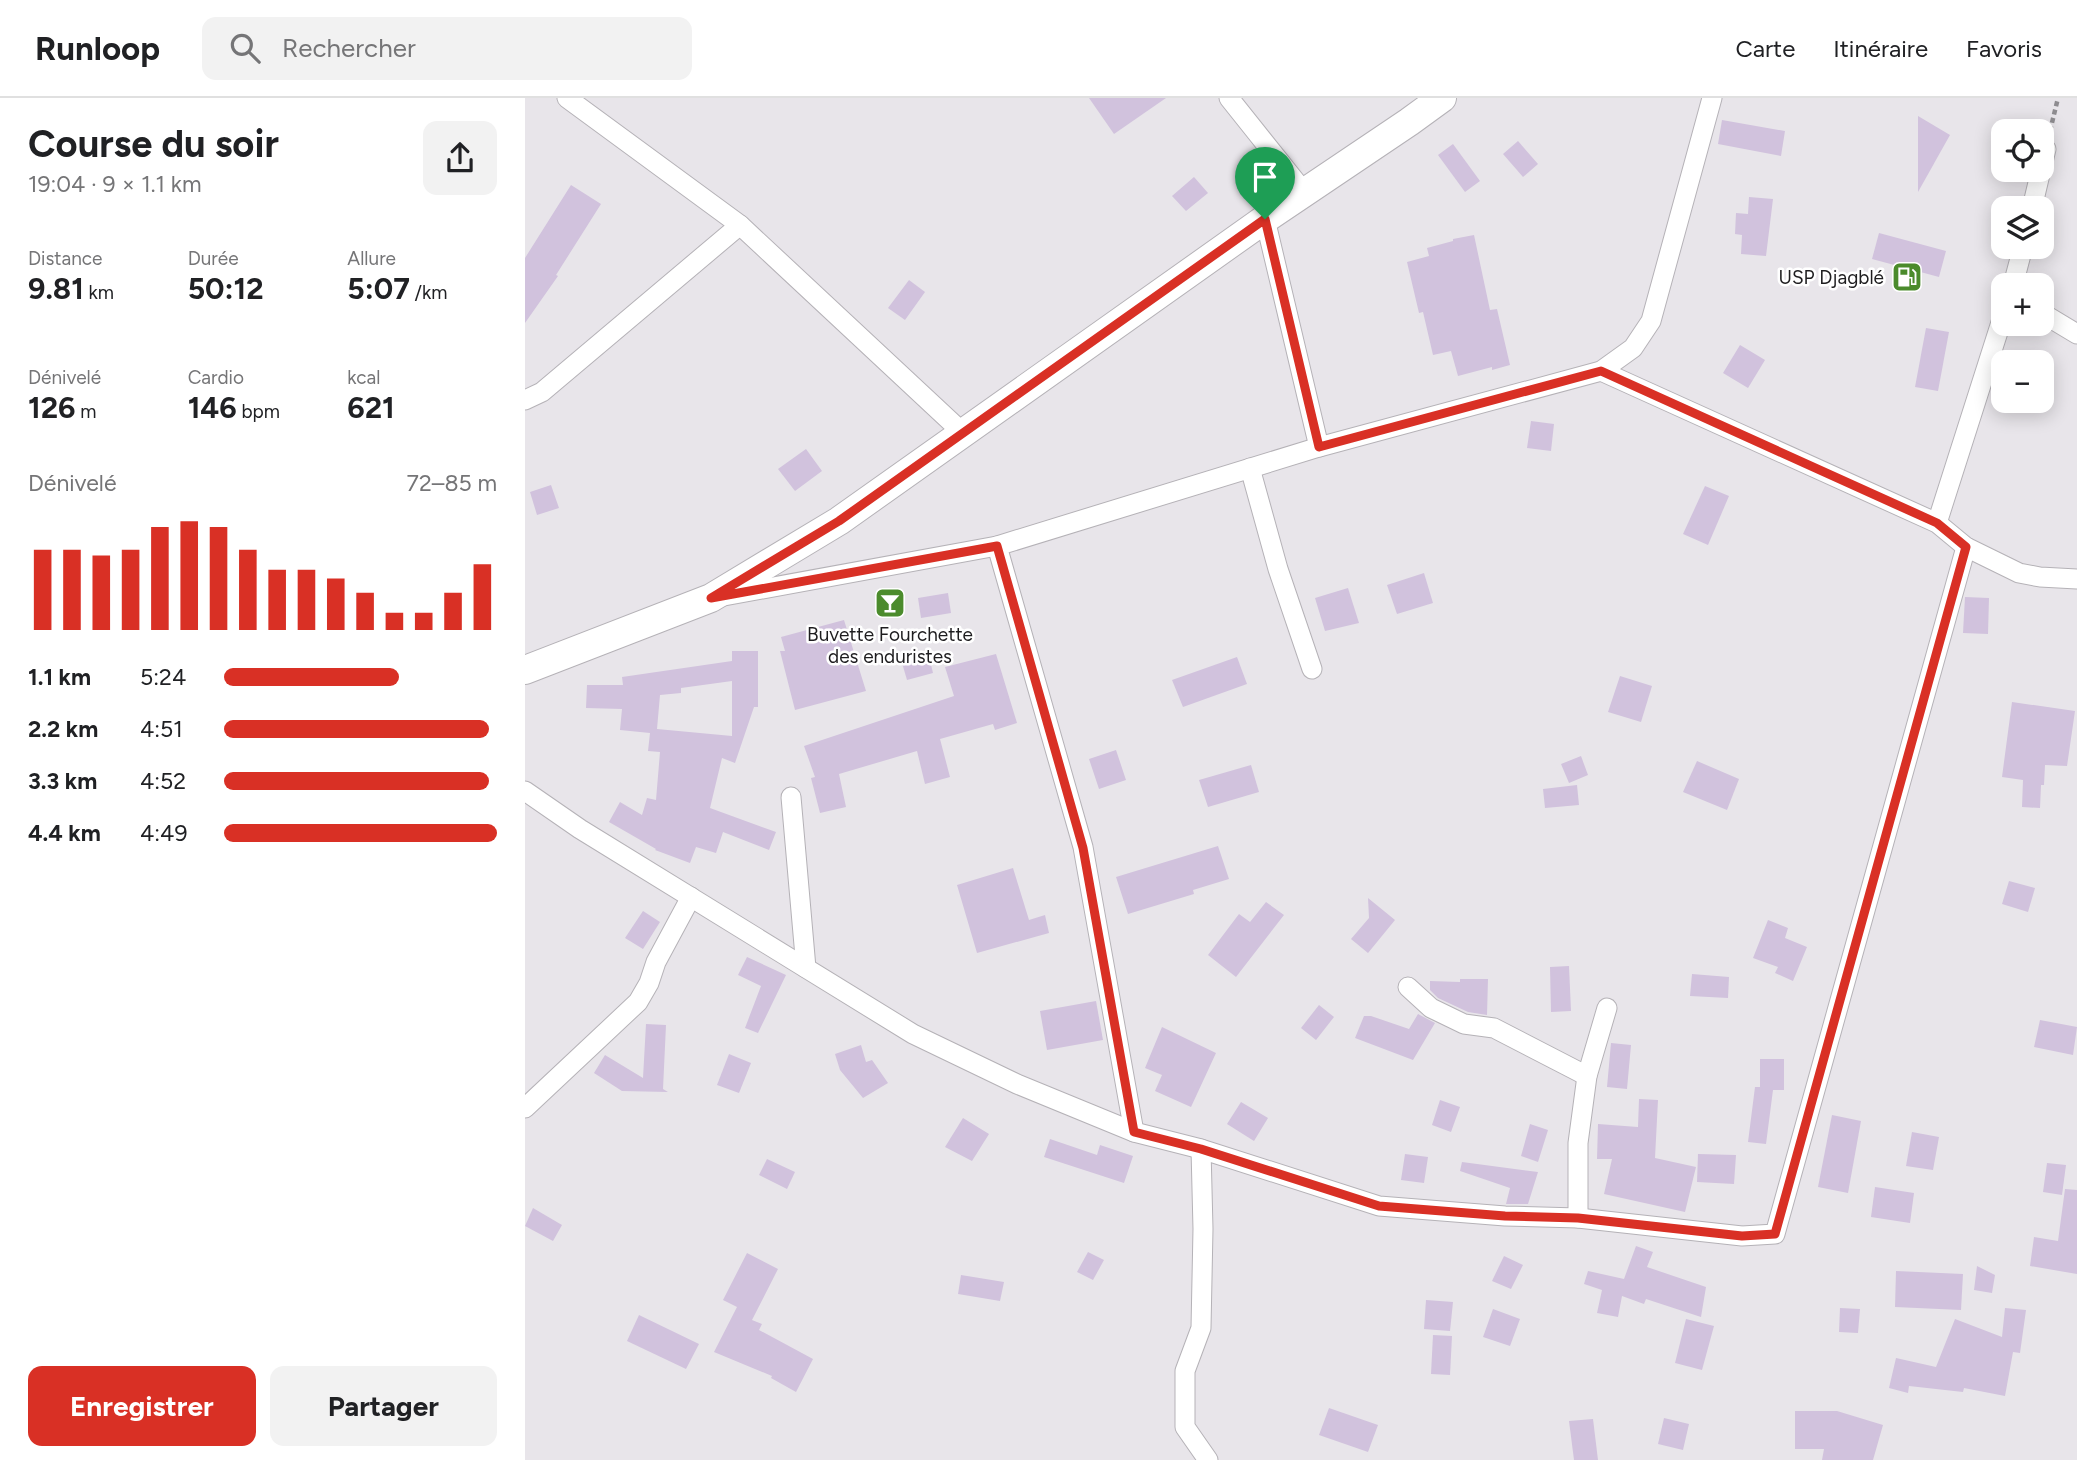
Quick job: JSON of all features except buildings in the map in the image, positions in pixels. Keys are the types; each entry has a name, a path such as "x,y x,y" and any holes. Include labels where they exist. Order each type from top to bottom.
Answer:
{"main road":[{"path":"525,670 711,598 839,521 1265,219 1441,98"}],"street":[{"path":"567,98 740,225 963,433"},
{"path":"1229,98 1304,192"},
{"path":"711,598 997,546 1319,447 1601,371 1633,348 1651,321 1712,98"},
{"path":"1265,219 1319,447"},
{"path":"525,400 542,392 740,225"},
{"path":"2054,320 2077,334"},
{"path":"1937,523 1997,336"},
{"path":"1601,371 1937,523 1966,547 2019,573 2077,579"},
{"path":"1250,468 1278,569 1312,669"},
{"path":"997,546 1083,848 1134,1132"},
{"path":"525,791 580,829 913,1034 1017,1084 1134,1132 1201,1149 1379,1206 1505,1216 1578,1218 1742,1236 1775,1234 1966,547"},
{"path":"791,797 806,968"},
{"path":"525,1108 638,1002 691,897"},
{"path":"1408,987 1431,1008 1464,1024 1494,1028 1587,1076"},
{"path":"1578,1218 1578,1143 1587,1076 1607,1008"},
{"path":"1201,1149 1201,1328 1185,1371 1185,1427 1208,1460"}],"path":[{"path":"2053,119 2058,98"}],"place":[{"name":"USP Djagblé","path":"1907,277"},
{"name":"Buvette Fourchette des enduristes","path":"890,603"}],"route":[{"path":"1265,219 1319,447 1601,371 1937,523 1966,547 1775,1234 1742,1236 1578,1218 1505,1216 1379,1206 1201,1149 1134,1132 1083,848 997,546 711,598 839,521 1265,219"}]}
